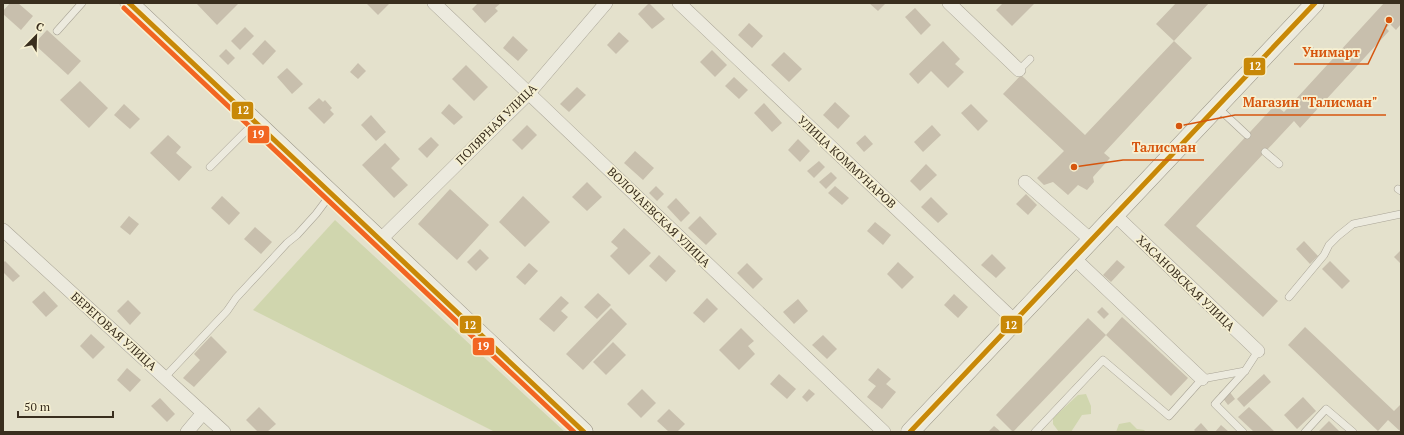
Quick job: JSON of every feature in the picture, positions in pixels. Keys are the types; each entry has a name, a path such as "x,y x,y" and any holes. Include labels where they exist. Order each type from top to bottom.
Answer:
{"street":[{"path":"129,3 584,432"},
{"name":"ВОЛОЧАЕВСКАЯ УЛИЦА","path":"434,3 884,432"},
{"name":"ПОЛЯРНАЯ УЛИЦА","path":"380,240 528,93 606,3"},
{"name":"УЛИЦА КОММУНАРОВ","path":"679,3 1015,321"},
{"path":"949,3 1019,70"},
{"path":"910,432 1217,107 1308,5"},
{"path":"1025,182 1091,240"},
{"name":"ХАСАНОВСКАЯ УЛИЦА","path":"1115,215 1258,351"},
{"name":"БЕРЕГОВАЯ УЛИЦА","path":"3,230 224,432"},
{"path":"1074,258 1202,379"},
{"path":"188,432 203,413"}],"lane":[{"path":"57,31 82,3"},
{"path":"1019,70 1030,59"},
{"path":"1217,107 1247,135"},
{"path":"210,167 255,122"},
{"path":"1265,152 1279,164"},
{"path":"165,377 227,311 236,298 287,243 297,235 316,214 331,194"},
{"path":"1289,297 1324,255 1329,246 1338,236 1353,224 1401,214"},
{"path":"1243,432 1216,404 1245,370 1258,351"},
{"path":"1035,432 1103,360 1169,416 1202,379 1245,370"},
{"path":"1305,432 1326,409 1353,432"}],"green space":[{"path":"335,220 565,432 495,432 253,310"},
{"path":"1086,394 1091,406 1091,414 1082,415 1071,432 1059,432 1053,424 1053,418 1078,395"},
{"path":"1130,422 1137,429 1144,430 1146,432 1116,432 1119,424"}],"building":[{"path":"10,3 18,3 33,16 21,30 3,14 3,11"},
{"path":"196,3 239,3 217,25"},
{"path":"366,3 390,3 378,15"},
{"path":"478,3 501,3 495,8 498,11 485,23 472,9"},
{"path":"649,3 665,19 652,29 638,14"},
{"path":"869,3 886,3 878,11"},
{"path":"1003,3 1034,4 1012,26 996,10"},
{"path":"1176,3 1209,3 1174,41 1156,24"},
{"path":"1384,3 1401,3 1401,24 1396,30 1390,24 1386,28 1389,31 1300,128 1294,121 1196,226 1278,301 1263,317 1164,225 1275,105 1284,112"},
{"path":"915,8 931,25 921,35 905,17"},
{"path":"749,23 763,36 752,48 738,35"},
{"path":"245,27 254,36 240,50 231,41"},
{"path":"47,30 81,61 68,75 34,44"},
{"path":"619,32 629,41 616,54 607,45"},
{"path":"513,36 528,50 518,61 503,48"},
{"path":"265,40 276,51 263,65 252,54"},
{"path":"943,41 960,59 955,64 964,72 948,88 931,71 918,84 909,74"},
{"path":"1174,41 1192,58 1104,153 1110,158 1093,177 1094,182 1087,190 1078,185 1068,195 1053,182 1044,185 1037,178 1064,151 1003,94 1021,75 1085,135"},
{"path":"1313,47 1318,52 1313,57 1308,52"},
{"path":"226,49 235,58 228,65 219,56"},
{"path":"712,50 727,65 715,77 700,62"},
{"path":"784,52 802,69 789,82 771,65"},
{"path":"358,63 366,71 358,79 350,72"},
{"path":"466,65 488,87 474,101 452,79"},
{"path":"287,68 303,84 292,94 277,77"},
{"path":"734,77 748,90 739,99 725,86"},
{"path":"80,81 108,108 89,128 60,100"},
{"path":"577,87 586,95 569,112 560,104"},
{"path":"319,98 323,102 325,100 332,108 330,110 334,114 324,124 308,108"},
{"path":"835,102 850,116 838,129 823,115"},
{"path":"764,103 782,123 772,132 754,113"},
{"path":"124,104 140,119 130,129 114,115"},
{"path":"449,104 463,117 454,125 441,113"},
{"path":"971,104 988,121 978,131 961,113"},
{"path":"371,115 386,132 376,141 361,125"},
{"path":"527,125 537,135 522,150 512,140"},
{"path":"932,125 941,135 923,152 914,142"},
{"path":"168,135 181,147 176,153 192,167 179,181 150,153"},
{"path":"865,135 873,144 864,152 856,143"},
{"path":"431,137 439,145 427,158 418,149"},
{"path":"798,139 810,151 800,162 788,150"},
{"path":"385,143 400,159 391,168 408,185 394,198 362,165"},
{"path":"635,151 654,168 643,180 624,163"},
{"path":"819,161 825,167 814,178 807,171"},
{"path":"926,164 937,175 920,191 910,181"},
{"path":"831,172 837,178 826,189 819,182"},
{"path":"587,182 602,197 587,211 572,197"},
{"path":"656,186 664,194 657,201 649,193"},
{"path":"835,186 849,198 842,205 828,193"},
{"path":"450,189 489,225 457,260 418,224"},
{"path":"1026,194 1037,205 1028,215 1016,204"},
{"path":"222,196 240,213 229,225 211,208"},
{"path":"523,196 550,222 525,247 499,222"},
{"path":"931,197 948,214 938,223 921,207"},
{"path":"676,198 690,213 681,222 667,207"},
{"path":"129,216 139,224 130,235 120,227"},
{"path":"700,216 717,234 706,245 688,228"},
{"path":"875,222 891,235 883,245 867,231"},
{"path":"255,227 272,242 261,254 244,239"},
{"path":"624,228 651,253 629,275 610,256 618,248 611,242"},
{"path":"1304,241 1318,256 1310,264 1296,249"},
{"path":"480,249 489,258 476,271 467,262"},
{"path":"1401,250 1401,264 1394,257"},
{"path":"992,254 1006,268 996,278 981,265"},
{"path":"659,255 676,271 666,282 649,266"},
{"path":"1117,260 1125,267 1111,282 1103,275"},
{"path":"5,261 20,276 13,282 3,272 3,263"},
{"path":"1330,261 1350,281 1342,289 1322,269"},
{"path":"898,262 914,277 902,289 887,274"},
{"path":"529,263 538,271 525,285 516,277"},
{"path":"747,263 763,279 753,289 737,273"},
{"path":"44,291 58,306 46,317 32,302"},
{"path":"598,293 611,305 597,319 584,307"},
{"path":"954,294 968,307 958,318 944,305"},
{"path":"561,296 569,303 561,311 568,317 554,332 539,319"},
{"path":"707,298 718,309 704,323 693,313"},
{"path":"798,299 808,311 794,324 783,312"},
{"path":"128,300 141,313 130,325 117,311"},
{"path":"1102,307 1109,314 1104,319 1097,312"},
{"path":"611,308 627,324 583,370 566,354"},
{"path":"1122,317 1188,378 1171,396 1106,335"},
{"path":"1088,318 1106,335 1013,432 996,415"},
{"path":"1305,327 1394,411 1401,404 1401,432 1388,420 1378,431 1288,345"},
{"path":"741,328 754,341 748,346 755,354 739,370 719,350"},
{"path":"91,334 105,347 93,359 80,346"},
{"path":"823,335 837,349 827,359 812,345"},
{"path":"211,336 227,352 194,387 183,378 200,360 194,354"},
{"path":"613,342 626,355 606,375 593,362"},
{"path":"127,368 141,380 130,392 117,380"},
{"path":"878,368 891,379 886,384 896,392 882,409 867,397 876,386 868,380"},
{"path":"779,374 796,389 787,399 770,384"},
{"path":"1264,374 1271,382 1244,407 1237,399"},
{"path":"1226,387 1235,399 1228,405 1219,393"},
{"path":"642,389 656,403 641,418 627,404"},
{"path":"809,389 815,394 807,402 802,397"},
{"path":"1303,397 1316,411 1297,429 1284,415"},
{"path":"160,398 175,414 167,422 151,406"},
{"path":"259,407 276,424 267,432 258,432 246,420"},
{"path":"1249,407 1275,432 1254,432 1238,417"},
{"path":"669,409 685,424 677,432 669,432 657,421"},
{"path":"1329,421 1340,432 1318,432"},
{"path":"1201,423 1209,432 1196,432 1194,430"},
{"path":"1221,425 1229,432 1215,432"},
{"path":"994,426 1001,432 988,432"}],"transit line":[{"name":"12","path":"129,3 584,432"},
{"name":"12","path":"910,432 1315,3"},
{"name":"19","path":"124,8 574,432"}],"place":[{"name":"Унимарт","path":"1389,20"},
{"name":"Магазин \"Талисман\"","path":"1179,126"},
{"name":"Талисман","path":"1074,167"}]}
